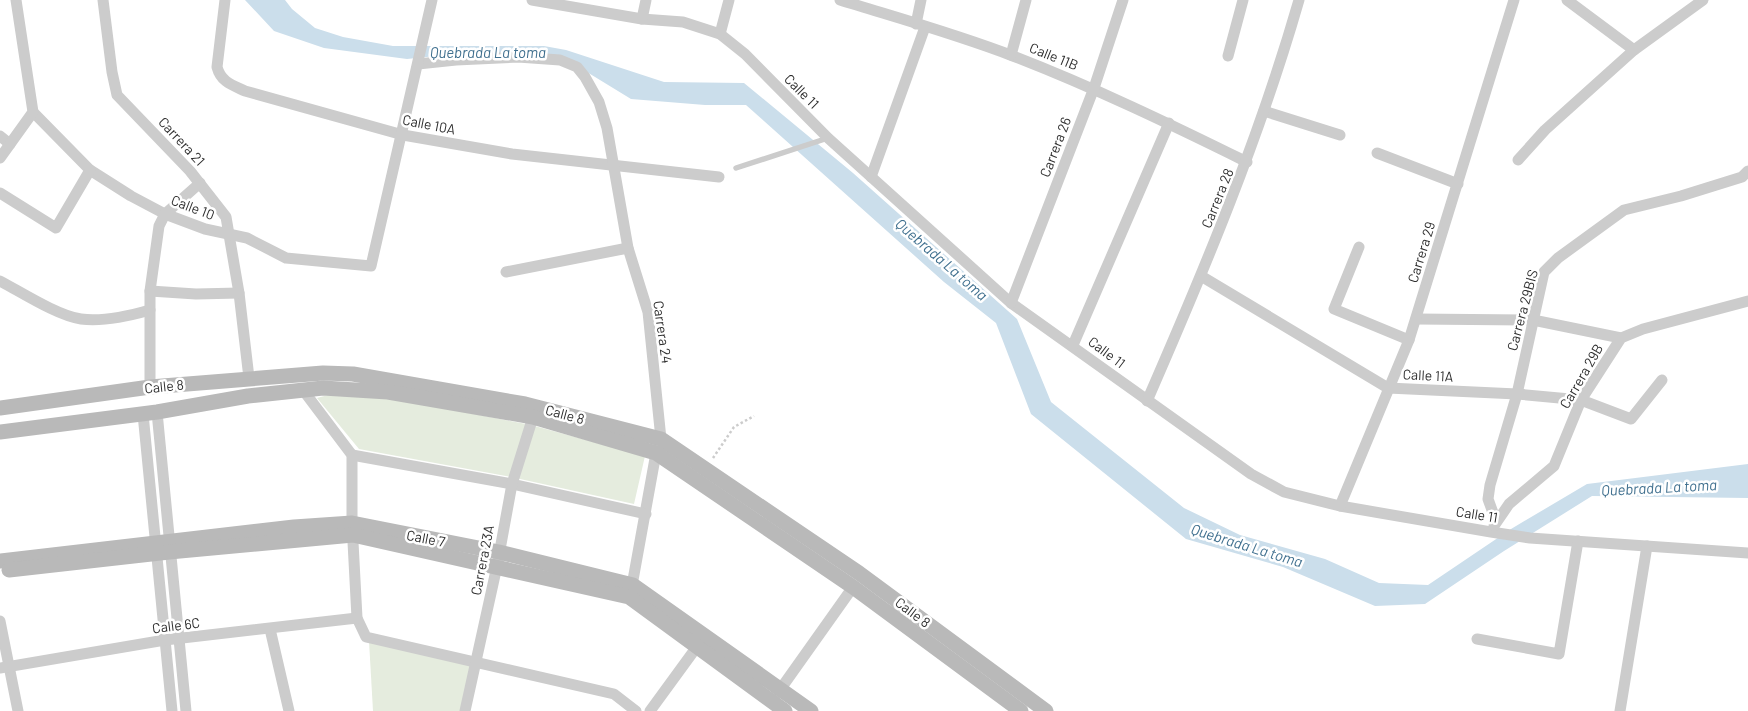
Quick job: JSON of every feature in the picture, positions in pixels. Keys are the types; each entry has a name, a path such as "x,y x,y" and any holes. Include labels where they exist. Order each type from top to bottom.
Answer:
{"main road":[{"name":"Calle 8","path":"0,408 150,387 323,373 353,374 392,379 525,404 658,447 705,469 859,573 1046,711"},
{"name":"Calle 8","path":"0,432 150,413 248,396 302,390 354,389 388,392 533,417 658,447 1020,711"},
{"name":"Calle 7","path":"0,561 353,529 498,559 631,591 775,695 785,711"},
{"name":"Calle 7","path":"0,571 162,547"},
{"name":"Calle 7","path":"631,591 696,648 775,695 811,711"}],"street":[{"path":"0,158 33,112 16,0"},
{"name":"Carrera 21","path":"102,0 117,95 200,183 165,214"},
{"name":"Calle 10A","path":"225,0 217,67 220,77 228,84 245,91 402,135 512,154 719,177"},
{"path":"402,135 432,0"},
{"name":"Calle 11","path":"532,0 642,19 683,22 720,34 745,54 828,138 1011,303 1073,345 1147,401 1251,474 1284,492 1340,506 1494,528 1530,538 1748,554"},
{"path":"642,19 646,0"},
{"path":"720,34 729,0"},
{"name":"Calle 11B","path":"840,0 1012,55 1094,88 1247,162"},
{"path":"871,177 921,26 920,0"},
{"path":"1012,55 1026,0"},
{"name":"Carrera 26","path":"1011,303 1094,88 1124,0"},
{"path":"1228,56 1243,0"},
{"name":"Carrera 29","path":"1340,506 1409,340 1514,0"},
{"path":"1568,0 1634,50"},
{"path":"1518,160 1545,130 1634,50 1703,0"},
{"name":"Carrera 28","path":"1147,401 1202,276 1247,162 1296,1"},
{"name":"Carrera 24","path":"418,64 518,57 560,60 577,67 599,102 614,166 628,248 648,312 658,447 631,591"},
{"path":"1264,111 1340,135"},
{"name":"Calle 10","path":"33,112 90,170 131,196 165,214 205,230 247,238 286,258 371,266 402,135"},
{"path":"1073,345 1168,123"},
{"path":"0,136 10,144"},
{"path":"1377,153 1458,184"},
{"path":"0,193 56,228 90,170"},
{"name":"Carrera 29BIS","path":"1494,528 1488,499 1490,485 1517,394 1544,272 1558,258 1624,210 1681,196 1742,177 1748,171"},
{"path":"200,183 226,217 239,292 249,378"},
{"path":"150,387 150,291 159,226 165,214"},
{"path":"1359,247 1334,309 1409,340"},
{"path":"506,272 628,248"},
{"name":"Calle 11A","path":"1202,276 1388,388 1517,394 1581,400 1630,418 1662,380"},
{"path":"0,281 65,314 81,319 119,317 150,310"},
{"path":"150,291 196,294 239,292"},
{"name":"Carrera 29B","path":"1494,528 1509,504 1554,466 1581,400 1621,338 1643,329 1748,301"},
{"path":"1416,319 1533,320 1621,338"},
{"path":"302,390 352,454 357,618 366,637 614,694 636,711"},
{"path":"150,413 162,547 165,640 172,711"},
{"name":"Carrera 23A","path":"465,711 477,661 512,484 533,417"},
{"path":"352,454 512,484 646,514"},
{"path":"1478,639 1559,654 1578,541"},
{"path":"1620,711 1647,546"},
{"path":"162,547 178,639 186,711"},
{"path":"775,695 852,587"},
{"name":"Calle 6C","path":"5,667 165,640 357,618"},
{"path":"0,621 5,667 18,711"},
{"path":"270,629 289,711"},
{"path":"650,711 696,648"}],"lane":[{"path":"736,168 828,138"}],"path":[{"path":"705,469 734,427 754,416"}],"shaded area":[{"path":"328,395 388,397 531,425 645,456 634,504 511,477 359,449 317,398"},
{"path":"369,641 473,664 462,711 373,711"}],"water":[{"name":"Quebrada La toma","path":"245,0 285,0 292,9 315,28 343,37 393,46 544,46 566,50 664,82 744,83 853,173 1017,319 1051,402 1184,508 1240,535 1325,559 1379,583 1428,585 1511,529 1587,484 1748,464 1748,498 1592,496 1504,551 1425,604 1375,606 1283,567 1186,539 1031,414 996,323 944,282 746,105 705,105 631,99 564,58 436,56 407,59 324,48 274,31"}]}
